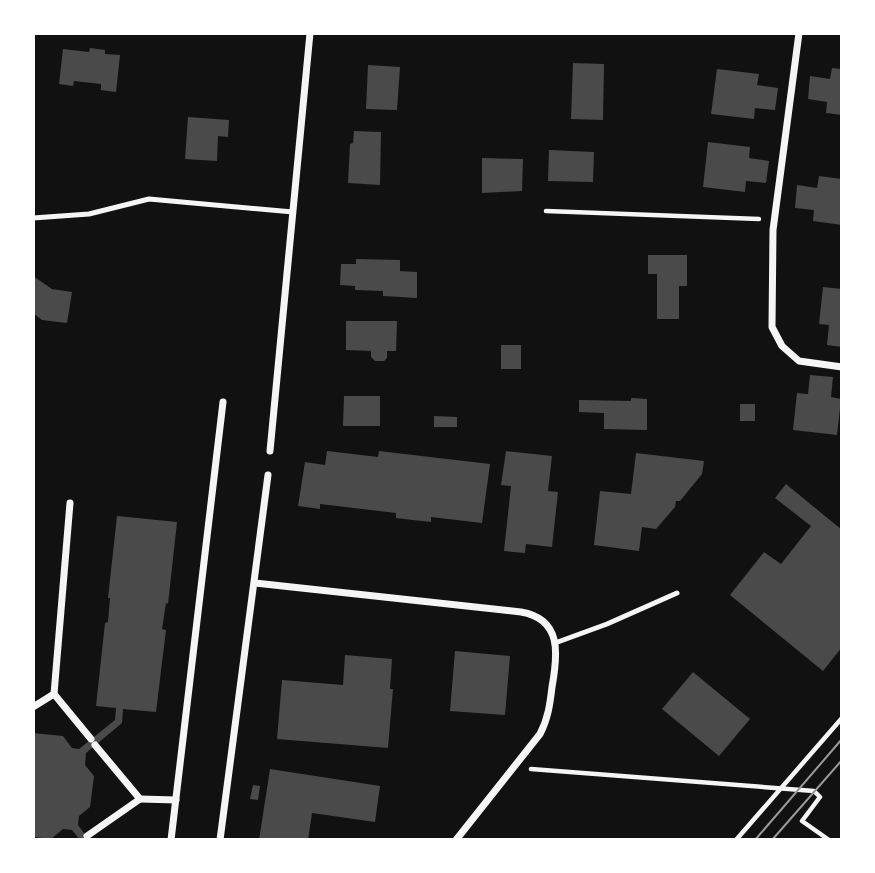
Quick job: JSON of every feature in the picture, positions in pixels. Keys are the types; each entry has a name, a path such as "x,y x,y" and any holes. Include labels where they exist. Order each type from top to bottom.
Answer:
{"street":[{"path":"270,451 310,33"},
{"path":"799,33 774,219 772,327 782,346 799,361 842,367"},
{"path":"171,840 223,402"},
{"path":"220,840 268,475"},
{"path":"70,503 54,694 140,799"},
{"path":"255,583 534,614 550,629 555,643 556,663 546,722 540,734 456,840"},
{"path":"33,707 54,694"},
{"path":"87,836 140,799 176,800"}],"lane":[{"path":"33,218 89,214 149,199 293,212"},
{"path":"555,643 607,624 677,593"}],"path":[{"path":"546,211 774,219"},
{"path":"736,840 842,718"},
{"path":"513,767 814,791 820,797 802,821 829,840"}],"building":[{"path":"90,48 105,50 105,54 120,55 116,92 101,90 101,84 74,81 73,86 59,84 63,49 89,52"},
{"path":"573,63 604,64 603,120 571,119"},
{"path":"368,65 400,67 397,110 366,109"},
{"path":"832,68 842,69 842,115 826,113 827,102 808,99 810,76 830,79"},
{"path":"717,69 759,74 757,85 778,88 775,110 755,108 754,119 711,114"},
{"path":"188,117 229,120 228,137 218,136 217,161 185,159"},
{"path":"354,131 381,132 380,185 348,183 350,144 353,143"},
{"path":"708,142 750,147 749,158 769,161 766,183 746,181 745,192 703,187"},
{"path":"549,150 594,152 593,182 548,181"},
{"path":"482,158 523,159 522,191 482,193"},
{"path":"819,176 842,179 842,225 813,221 814,210 795,208 797,185 817,188"},
{"path":"648,255 687,255 687,286 679,286 679,319 657,319 657,274 648,274"},
{"path":"356,259 400,260 400,271 417,272 417,298 383,296 383,291 355,290 355,286 340,285 341,264 356,264"},
{"path":"33,276 52,289 72,292 67,323 42,320 33,313"},
{"path":"823,287 842,289 842,347 827,345 829,325 819,324"},
{"path":"346,321 397,321 396,351 387,351 384,361 375,361 371,357 371,351 346,350"},
{"path":"501,345 521,345 521,369 501,369"},
{"path":"810,375 833,377 831,397 841,399 837,435 793,430 797,393 808,394"},
{"path":"344,396 380,396 380,426 343,426"},
{"path":"631,398 647,399 647,430 604,429 604,413 579,412 579,400 631,401"},
{"path":"740,404 755,404 755,421 740,421"},
{"path":"434,416 457,417 457,427 434,427"},
{"path":"327,451 378,457 379,451 490,464 482,523 431,517 431,522 413,520 396,518 396,513 320,504 320,509 298,506 305,462 325,465"},
{"path":"506,451 552,456 548,491 558,492 552,547 526,544 525,553 504,551 511,486 501,485"},
{"path":"636,453 704,461 702,474 680,501 676,501 675,507 656,529 642,527 639,551 594,545 600,491 631,494"},
{"path":"786,484 842,530 842,647 823,671 730,595 764,552 781,564 811,526 775,498"},
{"path":"117,516 177,522 168,604 166,603 162,629 166,630 156,712 123,709 122,723 86,753 85,765 94,776 90,807 79,816 78,825 89,840 80,840 72,830 63,829 51,839 33,837 33,733 63,736 72,748 79,749 115,720 116,708 96,706 105,623 108,622"},
{"path":"455,651 510,656 505,715 450,711"},
{"path":"345,655 392,659 390,689 393,689 388,748 277,739 282,680 343,685"},
{"path":"693,672 750,719 719,756 662,709"},
{"path":"270,769 380,786 375,822 312,813 308,840 259,840"},
{"path":"253,785 260,786 258,800 250,799"}],"tram line":[{"path":"755,840 842,739"},
{"path":"772,840 842,760"}]}
